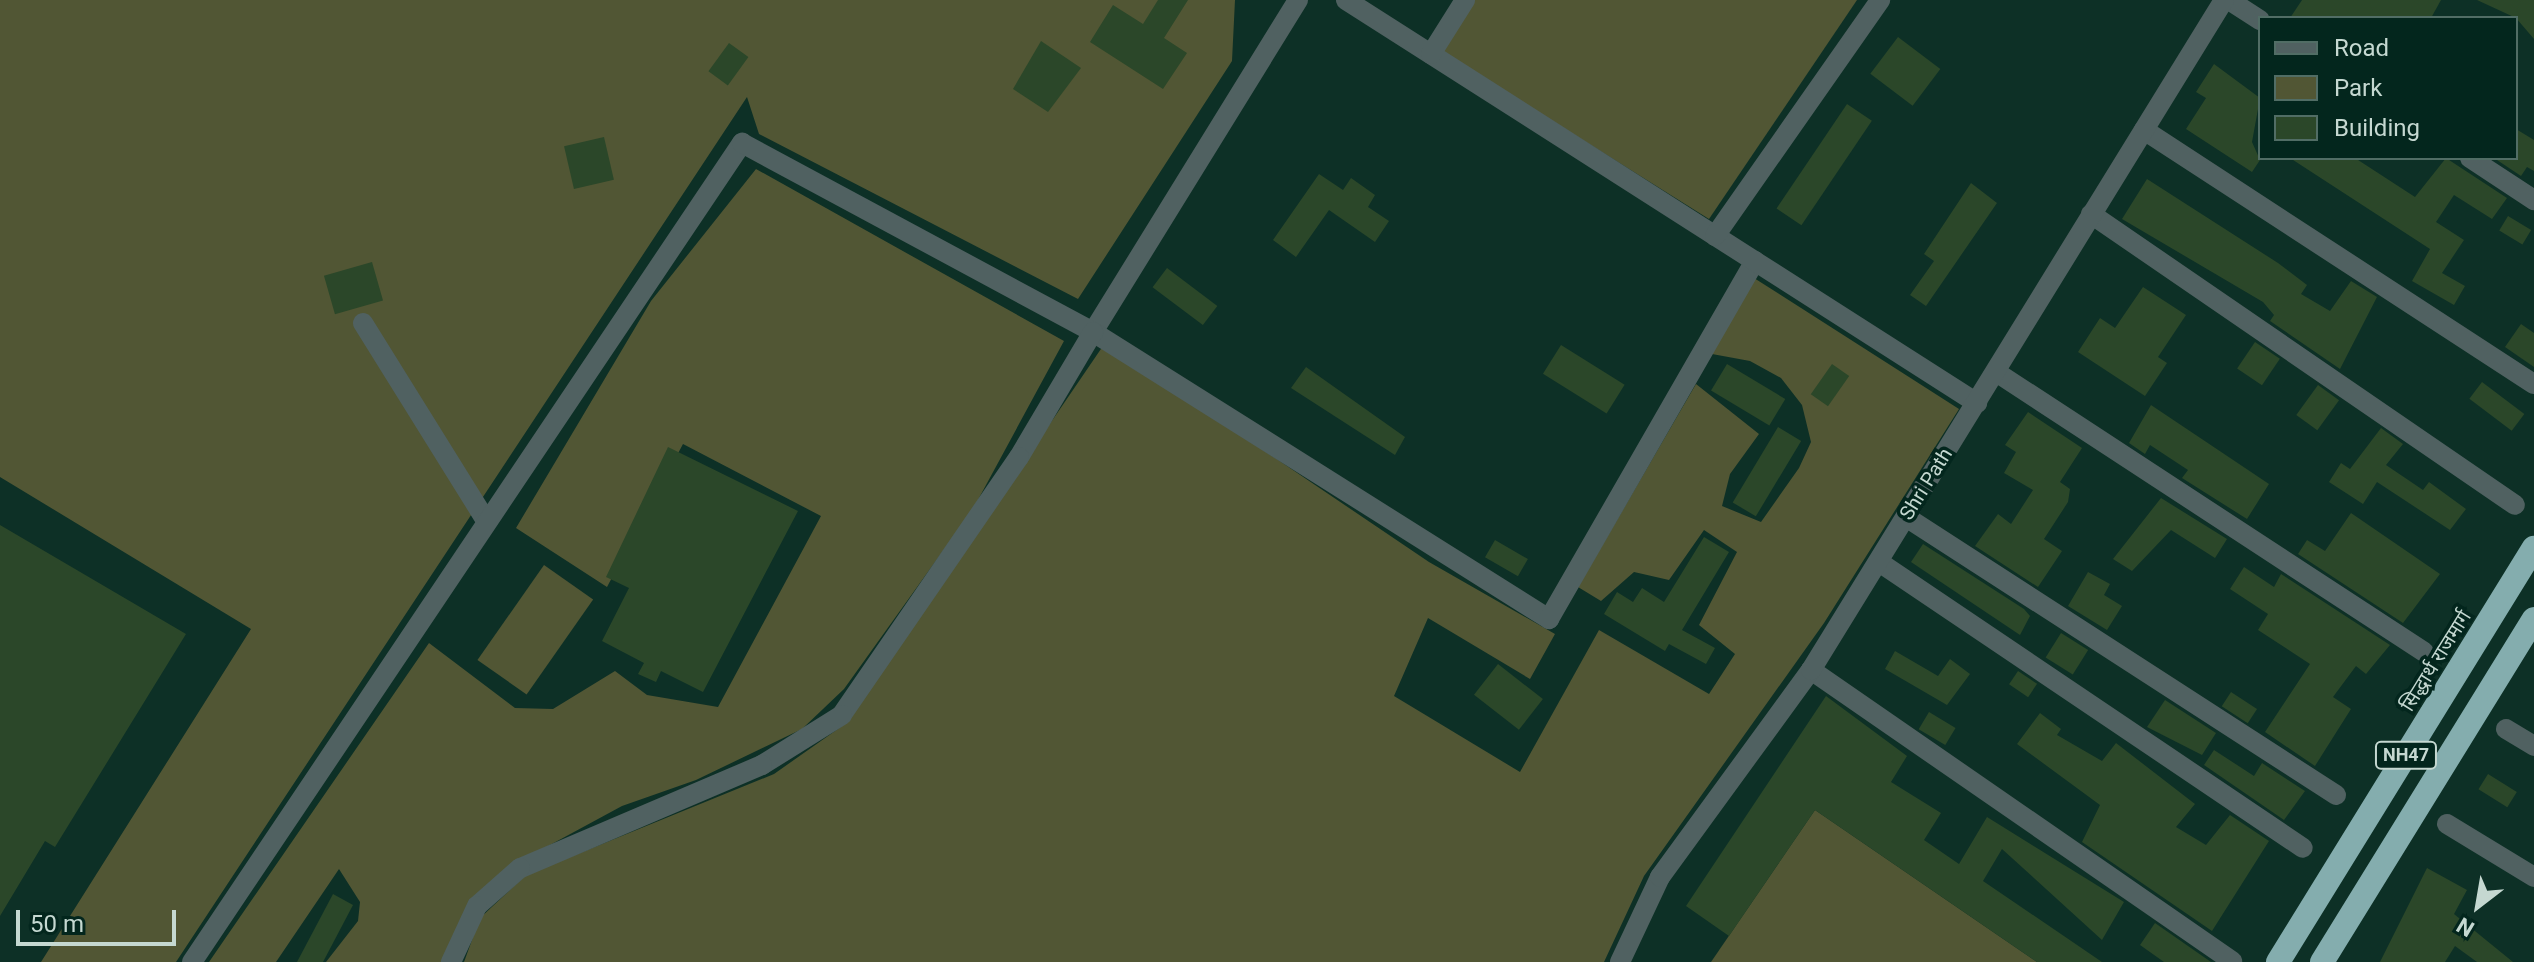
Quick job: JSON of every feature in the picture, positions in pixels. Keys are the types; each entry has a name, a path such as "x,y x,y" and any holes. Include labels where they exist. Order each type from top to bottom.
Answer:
{"highway":[{"name":"सिद्धार्थ राजमार्ग","path":"2278,962 2534,548"},
{"name":"NH47","path":"2322,962 2534,619"}],"street":[{"path":"451,962 477,906 520,868 762,765 842,715 1019,457 1298,0"},
{"path":"1346,0 1977,403"},
{"path":"1431,54 1465,0"},
{"path":"1715,236 1880,0"},
{"path":"2227,0 2258,19"},
{"name":"Shri Path","path":"1620,962 1660,877 1811,670 2091,214 2227,0"},
{"path":"2144,130 2534,384"},
{"path":"192,962 742,143 1093,332 1549,619 1755,261"},
{"path":"2473,160 2534,200"},
{"path":"2091,214 2515,505"},
{"path":"363,323 487,522"},
{"path":"1996,372 2424,652"},
{"path":"1906,517 2336,795"},
{"path":"1879,562 2303,848"},
{"path":"1811,670 2232,961"},
{"path":"2506,729 2534,746"},
{"path":"2447,824 2534,877"}],"green space":[{"path":"0,0 1235,0 1232,61 1078,299 759,134 747,97 176,962 41,962 251,629 0,477"},
{"path":"1475,0 1857,0 1709,219 1442,52"},
{"path":"756,169 1064,341 973,509 844,689 802,729 696,780 622,806 513,865 469,902 441,962 326,962 358,921 360,902 339,869 276,962 209,962 429,643 515,708 553,709 615,671 647,695 718,707 821,516 683,444 607,587 516,528 651,301"},
{"path":"1754,278 1959,409 1824,623 1644,876 1604,962 464,962 480,918 526,875 774,774 845,724 1105,343 1429,562 1555,634 1530,679 1428,618 1394,696 1520,772 1599,630 1709,694 1735,654 1699,625 1737,552 1704,530 1669,580 1634,572 1601,601 1578,587 1696,384 1759,434 1730,474 1722,506 1761,522 1799,468 1811,442 1802,405 1781,378 1750,361 1712,354"},
{"path":"544,565 593,599 527,694 477,660"},
{"path":"1815,810 2037,962 1711,962"}],"building":[{"path":"1158,0 1188,0 1164,38 1187,53 1163,89 1090,42 1113,5 1143,24"},
{"path":"2302,0 2441,0 2432,16 2291,16"},
{"path":"2477,0 2534,0 2534,39 2518,20 2518,16"},
{"path":"1898,37 1940,69 1913,106 1870,74"},
{"path":"1041,41 1081,68 1048,112 1013,89"},
{"path":"729,43 748,57 728,85 708,71"},
{"path":"2214,64 2258,97 2252,142 2260,160 2252,172 2186,129 2206,98 2196,92"},
{"path":"1847,104 1872,121 1801,225 1777,208"},
{"path":"2518,130 2534,140 2534,171 2527,167 2521,176 2497,160 2518,160"},
{"path":"604,137 614,180 574,189 564,146"},
{"path":"2293,160 2358,160 2415,197 2444,160 2449,160 2507,198 2492,219 2454,195 2436,222 2464,240 2442,273 2465,286 2454,305 2412,281 2430,249"},
{"path":"1319,174 1343,190 1351,178 1375,195 1368,207 1389,221 1375,242 1329,210 1296,257 1273,240"},
{"path":"2147,179 2278,263 2307,285 2301,294 2330,311 2351,281 2377,297 2340,369 2270,321 2274,315 2263,302 2122,219"},
{"path":"1971,183 1997,203 1926,306 1910,295 1934,261 1924,254"},
{"path":"2508,216 2531,230 2522,244 2499,231"},
{"path":"372,262 383,300 335,314 324,276"},
{"path":"1167,268 1217,306 1203,325 1153,287"},
{"path":"2143,287 2186,315 2158,357 2167,363 2145,396 2078,352 2100,318 2115,328"},
{"path":"2521,324 2534,333 2534,367 2505,347"},
{"path":"2255,342 2280,359 2262,385 2237,369"},
{"path":"1561,345 1625,385 1607,414 1543,374"},
{"path":"1727,364 1785,399 1769,426 1711,391"},
{"path":"1832,364 1849,376 1828,406 1811,394"},
{"path":"1306,367 1405,437 1395,455 1291,388"},
{"path":"2482,382 2524,414 2512,431 2469,399"},
{"path":"2318,385 2339,400 2317,430 2296,415"},
{"path":"2151,405 2269,484 2247,519 2182,478 2188,470 2150,445 2145,454 2129,443"},
{"path":"2028,412 2082,448 2060,482 2070,489 2068,502 2044,539 2062,551 2038,587 1975,546 1998,514 2011,524 2033,490 2004,473 2016,452 2005,445"},
{"path":"1778,427 1801,441 1756,516 1733,502"},
{"path":"2381,428 2403,444 2386,465 2423,490 2429,482 2466,509 2450,530 2377,482 2363,504 2329,482 2341,463 2350,469"},
{"path":"668,447 798,511 703,692 661,671 656,682 638,674 644,663 602,641 629,588 606,577"},
{"path":"2161,498 2227,539 2215,558 2171,530 2132,571 2113,559"},
{"path":"2351,513 2440,574 2403,623 2298,554 2307,540 2325,551"},
{"path":"0,525 186,634 55,847 45,841 0,916"},
{"path":"1704,537 1729,552 1682,630 1715,648 1706,664 1669,644 1665,651 1604,614 1617,592 1633,602 1642,588 1664,602"},
{"path":"1495,540 1528,559 1518,576 1485,557"},
{"path":"1923,544 2024,609 2030,616 2020,635 1911,562"},
{"path":"2244,567 2274,587 2281,574 2390,645 2366,674 2356,666 2333,697 2351,709 2315,766 2265,732 2310,664 2258,630 2268,614 2230,589"},
{"path":"2088,572 2110,584 2104,595 2122,606 2107,630 2068,606"},
{"path":"2061,633 2088,650 2073,675 2046,658"},
{"path":"1895,651 1938,676 1950,659 1970,674 1947,705 1885,669"},
{"path":"1498,664 1543,699 1519,730 1474,695"},
{"path":"2018,671 2037,684 2028,697 2009,684"},
{"path":"2231,692 2257,709 2248,723 2222,706"},
{"path":"1826,696 1907,756 1891,782 1941,813 1924,840 1959,864 1987,817 2124,902 2102,940 2002,849 1983,881 2102,962 2037,962 1815,810 1729,936 1686,906"},
{"path":"2165,700 2216,733 2202,755 2147,727"},
{"path":"1929,712 1956,728 1945,745 1919,729"},
{"path":"2040,713 2061,729 2057,735 2102,761 2116,743 2195,804 2176,827 2206,845 2230,815 2269,841 2212,931 2082,842 2100,805 2017,744"},
{"path":"2214,750 2254,776 2262,763 2305,791 2284,820 2204,765"},
{"path":"2488,774 2517,792 2507,807 2478,789"},
{"path":"2427,868 2467,890 2454,914 2513,962 2477,962 2455,946 2445,962 2380,962"},
{"path":"333,894 353,905 323,962 297,962"},
{"path":"2155,923 2211,962 2164,962 2140,945"}]}
